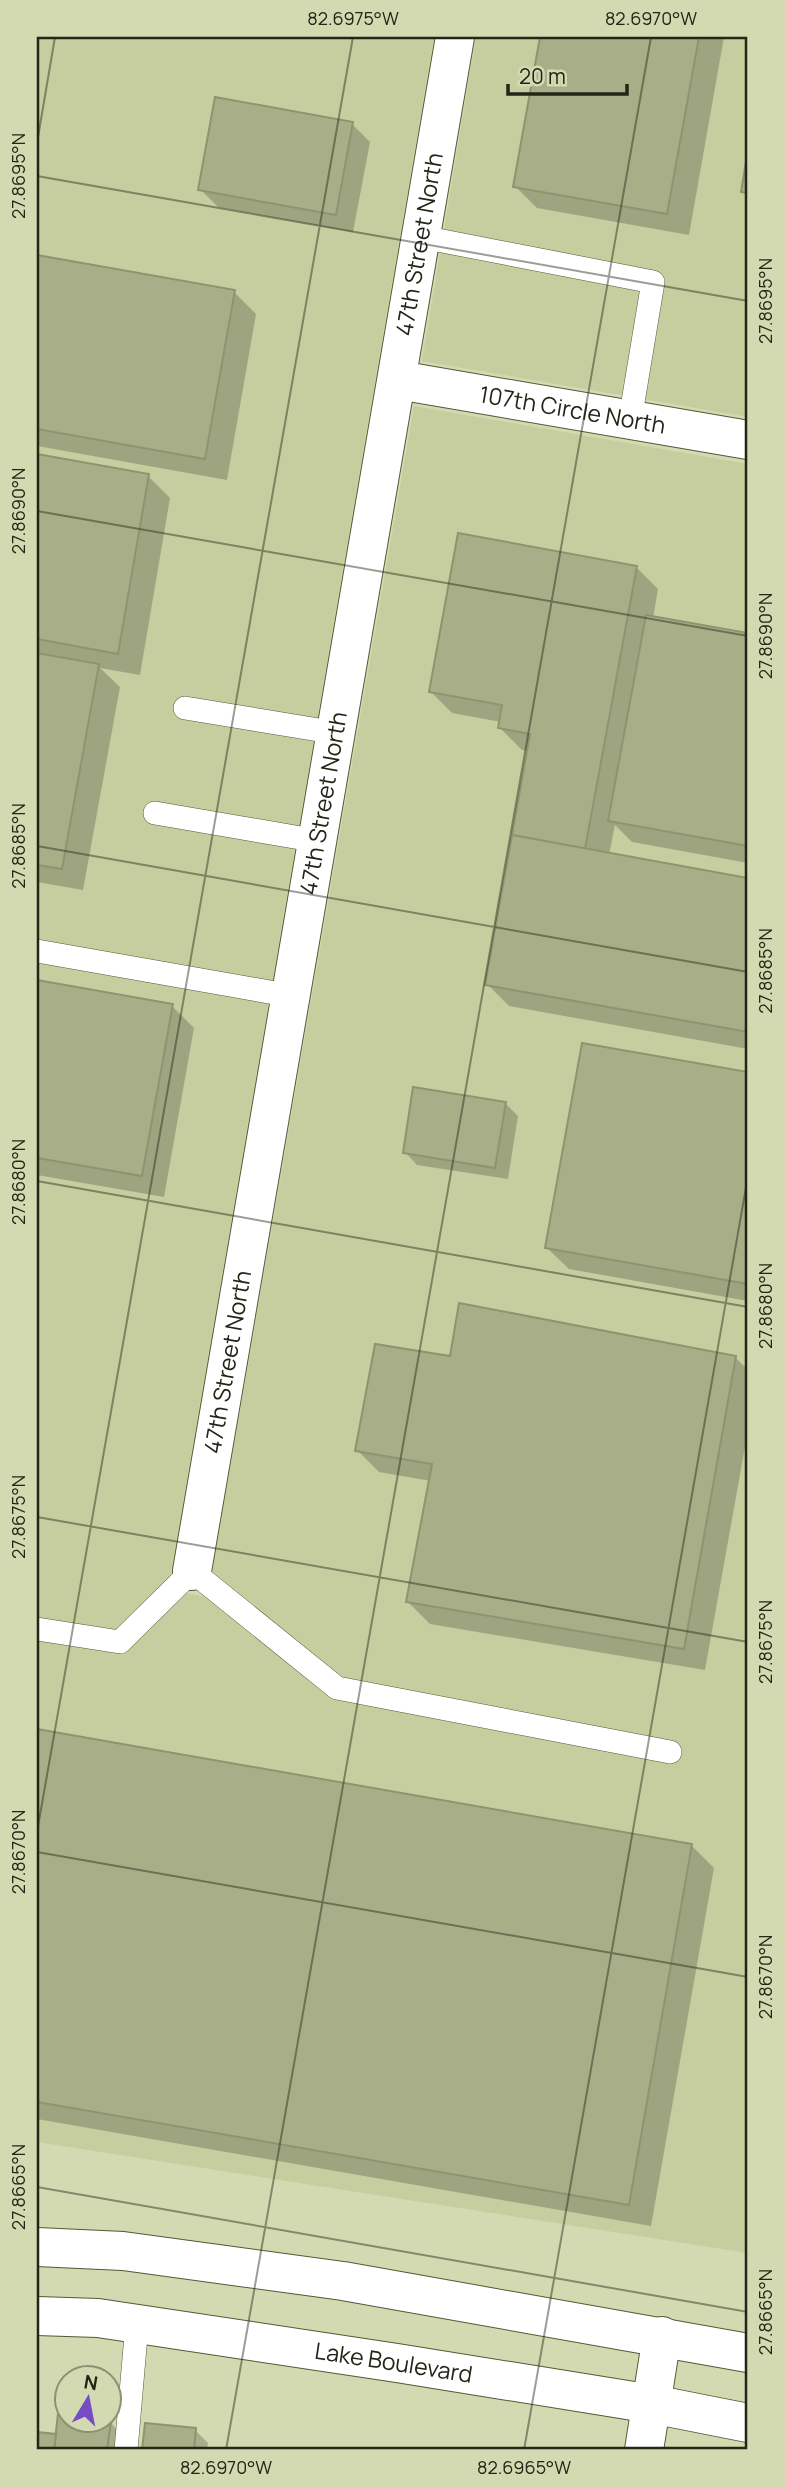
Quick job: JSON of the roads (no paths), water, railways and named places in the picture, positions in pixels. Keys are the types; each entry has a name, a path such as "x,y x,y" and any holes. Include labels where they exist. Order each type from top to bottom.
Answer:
{"street":[{"name":"47th Street North","path":"192,1571 455,37"},
{"name":"107th Circle North","path":"398,380 748,440"},
{"path":"37,2247 123,2251 343,2281 748,2353"},
{"name":"Lake Boulevard","path":"37,2316 98,2318 397,2362 652,2404 748,2423"},
{"path":"644,2450 662,2336"}],"lane":[{"path":"422,237 653,282 630,420"},
{"path":"185,708 337,733"},
{"path":"155,813 318,841"},
{"path":"37,951 292,996"},
{"path":"37,1629 120,1642 192,1571 337,1688 670,1752"},
{"path":"126,2450 137,2324"}]}
